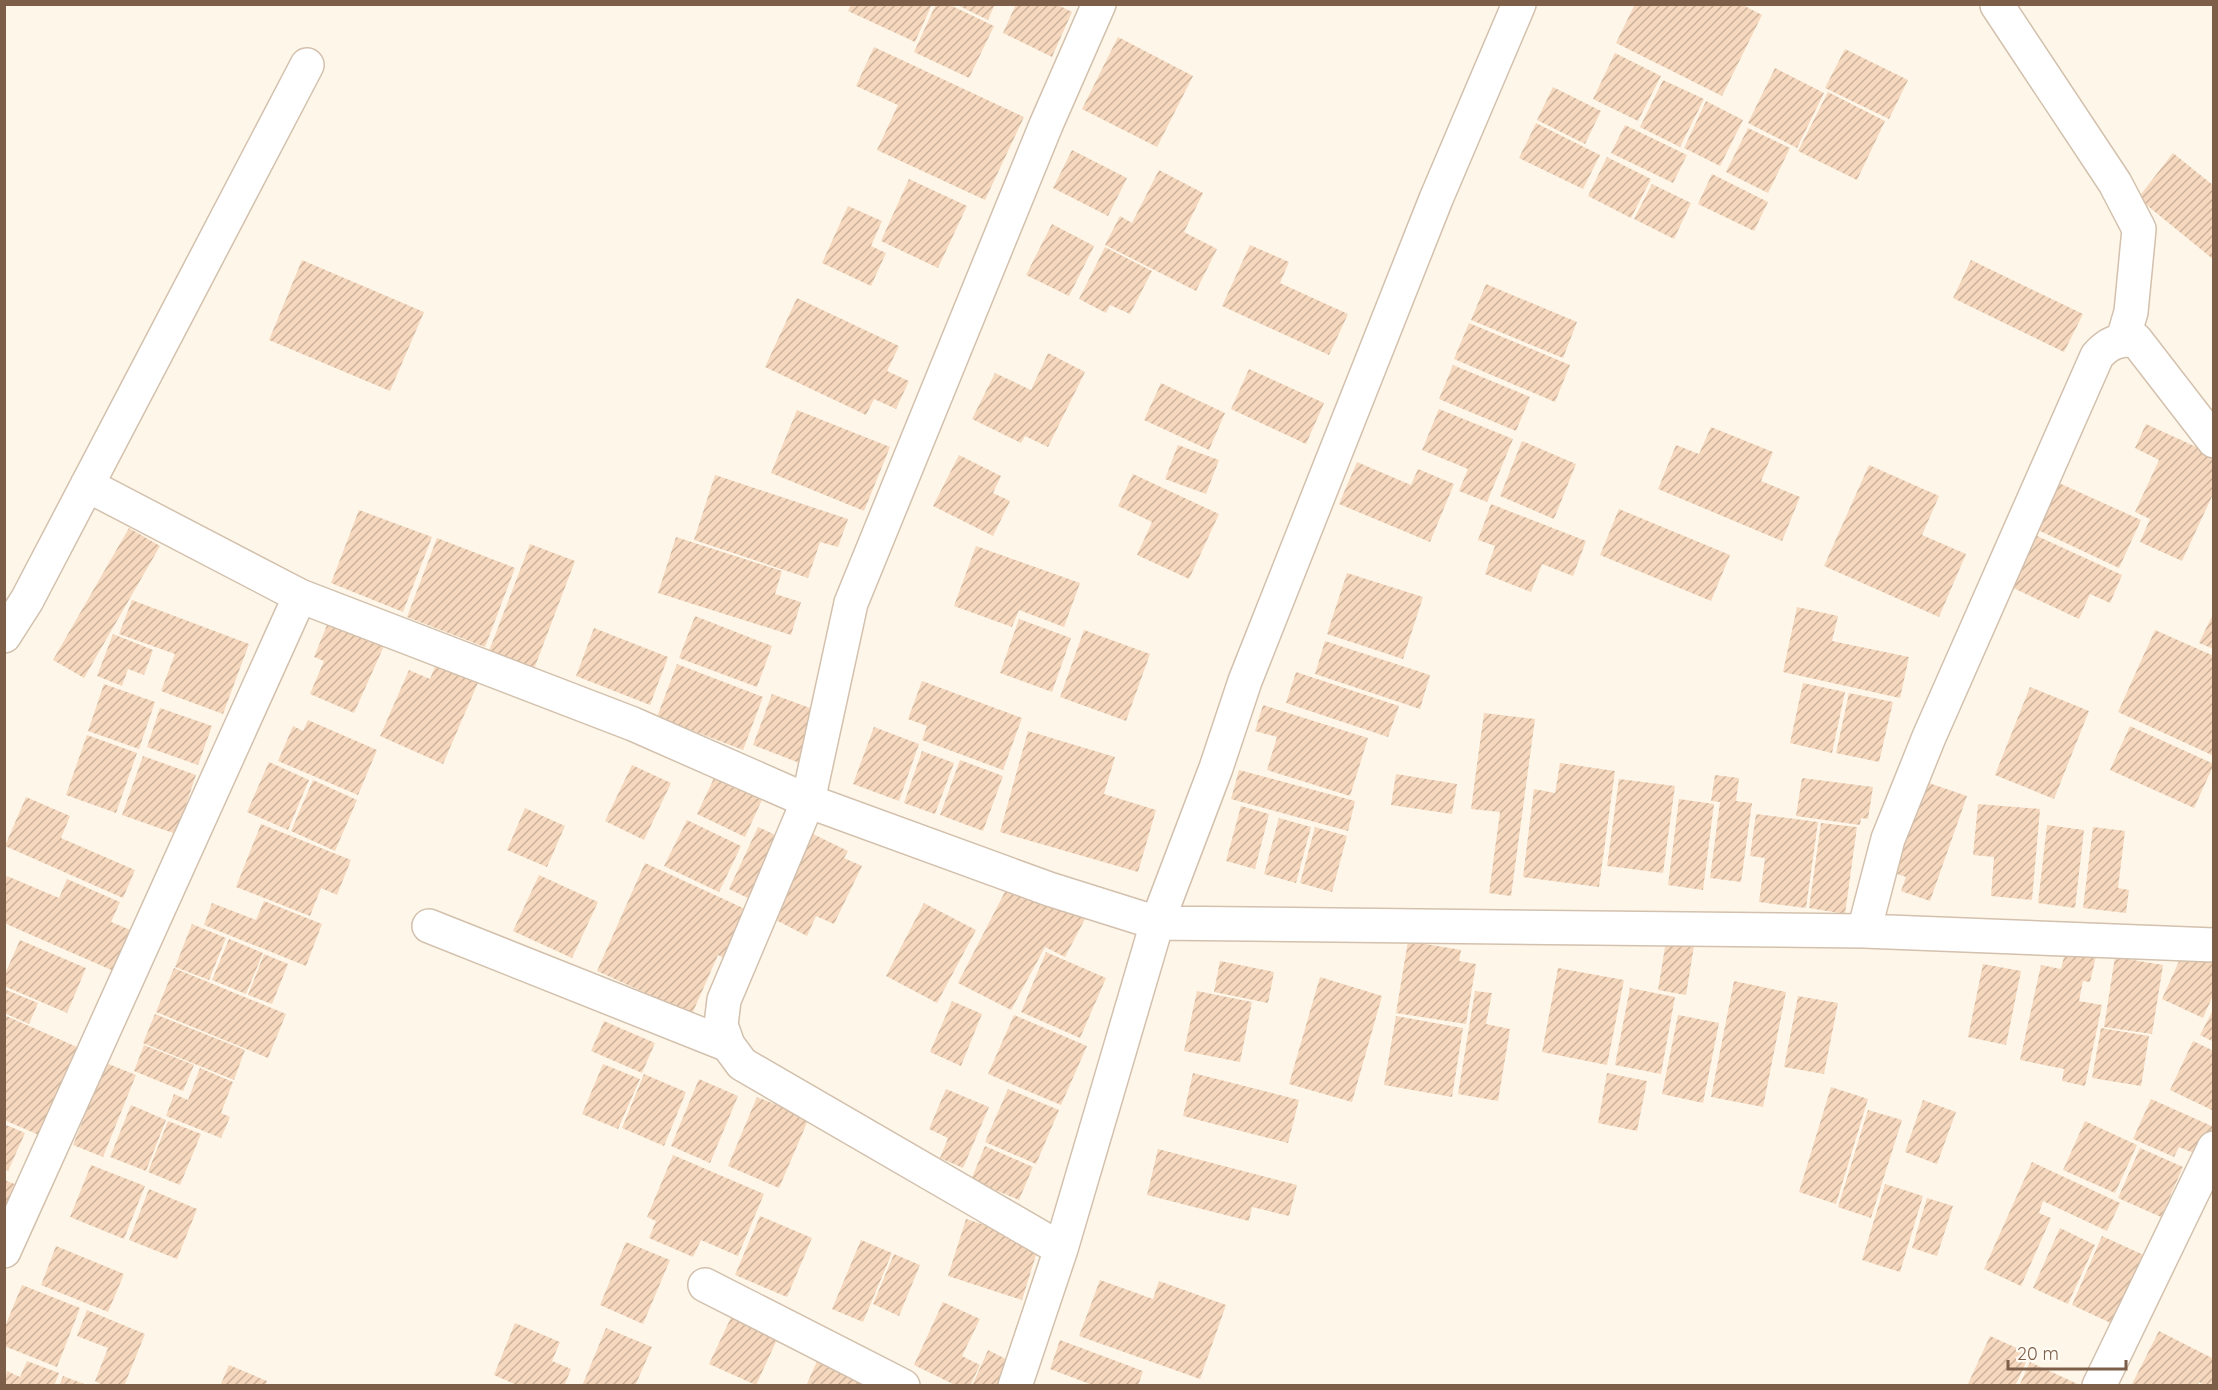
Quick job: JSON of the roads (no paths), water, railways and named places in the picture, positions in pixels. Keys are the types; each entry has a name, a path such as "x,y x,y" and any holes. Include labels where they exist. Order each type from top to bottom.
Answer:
{"street":[{"path":"1061,1249 742,1064 728,1045 721,1025 724,1000 808,801 851,603 1046,125 1099,4"},
{"path":"1015,1386 1061,1249 1157,923 1216,768 1245,681 1436,199 1519,4"},
{"path":"1997,5 2115,183 2139,229 2132,312 2123,339"},
{"path":"4,636 27,600 307,65"},
{"path":"1864,931 1888,839 1929,737 2097,356 2106,346 2123,339 2136,340 2214,441"},
{"path":"87,485 300,596 633,724 808,801 1049,889 1157,923 1864,931 2211,939"},
{"path":"4,1251 300,596"},
{"path":"429,926 728,1045"},
{"path":"2099,1386 2214,1148"},
{"path":"705,1285 903,1386"}]}
